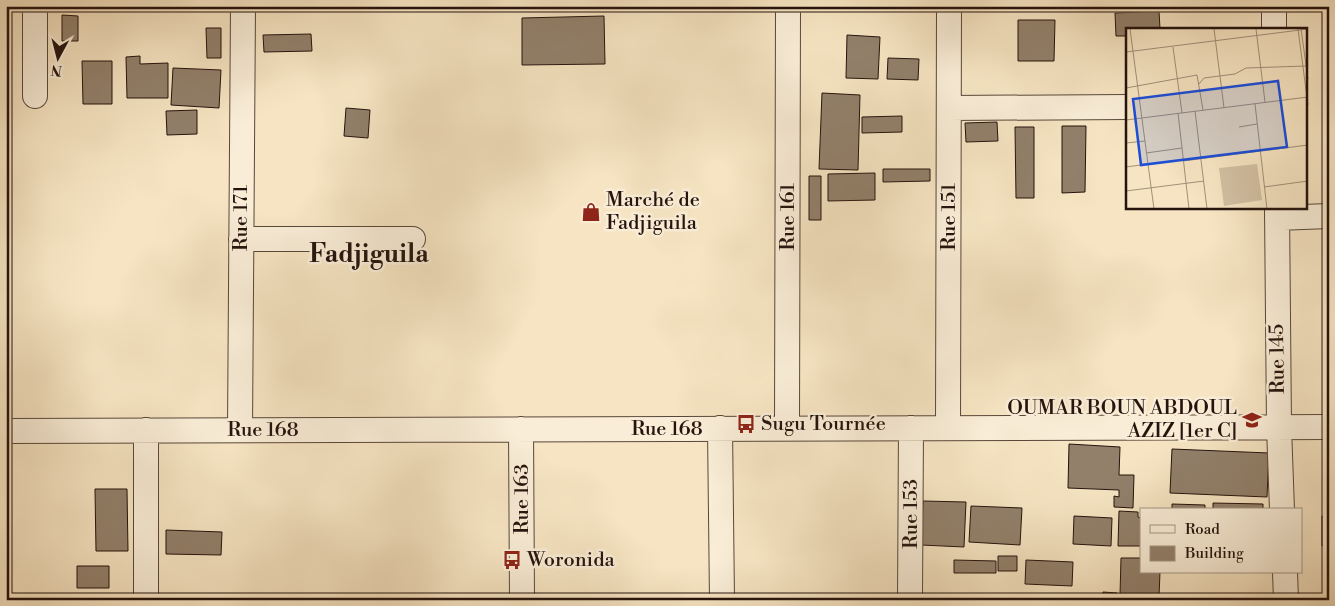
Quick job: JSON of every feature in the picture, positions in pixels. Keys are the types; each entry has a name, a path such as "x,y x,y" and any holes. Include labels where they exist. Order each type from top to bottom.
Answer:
{"street":[{"path":"35,6 36,96"},
{"name":"Rue 171","path":"240,430 243,6"},
{"name":"Rue 161","path":"787,428 788,6"},
{"name":"Rue 151","path":"948,428 949,6"},
{"path":"1274,6 1274,28"},
{"path":"949,108 1126,107"},
{"path":"1277,213 1329,216"},
{"name":"Rue 145","path":"1277,213 1279,427 1282,508"},
{"path":"241,240 412,239"},
{"name":"Rue 168","path":"6,431 1329,427"},
{"path":"720,428 722,600"},
{"name":"Rue 153","path":"910,600 911,428"},
{"name":"Rue 163","path":"521,429 522,600"},
{"path":"146,430 146,600"},
{"path":"1285,574 1286,600"}],"building":[{"path":"1159,11 1160,28 1126,28 1126,36 1116,36 1115,13"},
{"path":"62,15 78,16 78,41 62,41"},
{"path":"604,16 605,64 522,65 522,18"},
{"path":"1018,20 1055,20 1054,61 1018,61"},
{"path":"206,28 221,28 221,58 207,58"},
{"path":"311,34 312,51 264,52 263,35"},
{"path":"847,35 880,37 878,79 846,78"},
{"path":"140,56 140,64 168,63 168,98 127,98 126,57"},
{"path":"888,58 919,59 918,80 887,79"},
{"path":"82,61 112,61 112,104 83,104"},
{"path":"173,68 221,70 219,108 171,105"},
{"path":"822,93 860,95 858,170 819,169"},
{"path":"346,108 370,110 368,138 344,136"},
{"path":"197,110 197,134 167,135 166,111"},
{"path":"902,116 902,132 862,133 862,117"},
{"path":"997,122 998,141 966,142 965,123"},
{"path":"1062,126 1086,126 1085,192 1062,193"},
{"path":"1015,127 1034,127 1034,198 1016,198"},
{"path":"883,169 930,169 930,181 883,182"},
{"path":"875,173 875,200 828,201 828,174"},
{"path":"809,176 821,176 821,220 809,220"},
{"path":"1069,444 1120,447 1119,475 1134,475 1133,508 1114,507 1114,496 1119,497 1119,490 1068,488"},
{"path":"1172,449 1269,453 1267,497 1170,493"},
{"path":"95,489 127,489 128,551 96,551"},
{"path":"923,501 966,502 964,547 921,545"},
{"path":"1213,503 1263,504 1263,508 1213,508"},
{"path":"1172,504 1205,505 1205,508 1172,508"},
{"path":"971,506 1022,508 1020,545 969,542"},
{"path":"1119,511 1138,512 1138,517 1140,518 1140,546 1118,546"},
{"path":"1074,516 1112,518 1111,546 1073,544"},
{"path":"1322,516 1329,516 1329,545 1322,546"},
{"path":"166,530 222,532 221,555 166,554"},
{"path":"998,556 1017,556 1017,571 998,571"},
{"path":"1121,558 1140,558 1140,574 1160,574 1159,597 1120,595"},
{"path":"954,560 996,561 996,573 954,573"},
{"path":"1026,560 1073,562 1072,586 1025,584"},
{"path":"77,566 109,566 109,588 77,588"},
{"path":"1103,592 1117,593 1117,600 1103,600"}],"place":[{"name":"Marché de Fadjiguila","path":"591,212"},
{"name":"OUMAR BOUN ABDOUL AZIZ [1er C]","path":"1252,420"},
{"name":"Sugu Tournée","path":"746,424"},
{"name":"Woronida","path":"512,560"}],"district":[{"name":"Fadjiguila","path":"369,254"}]}
